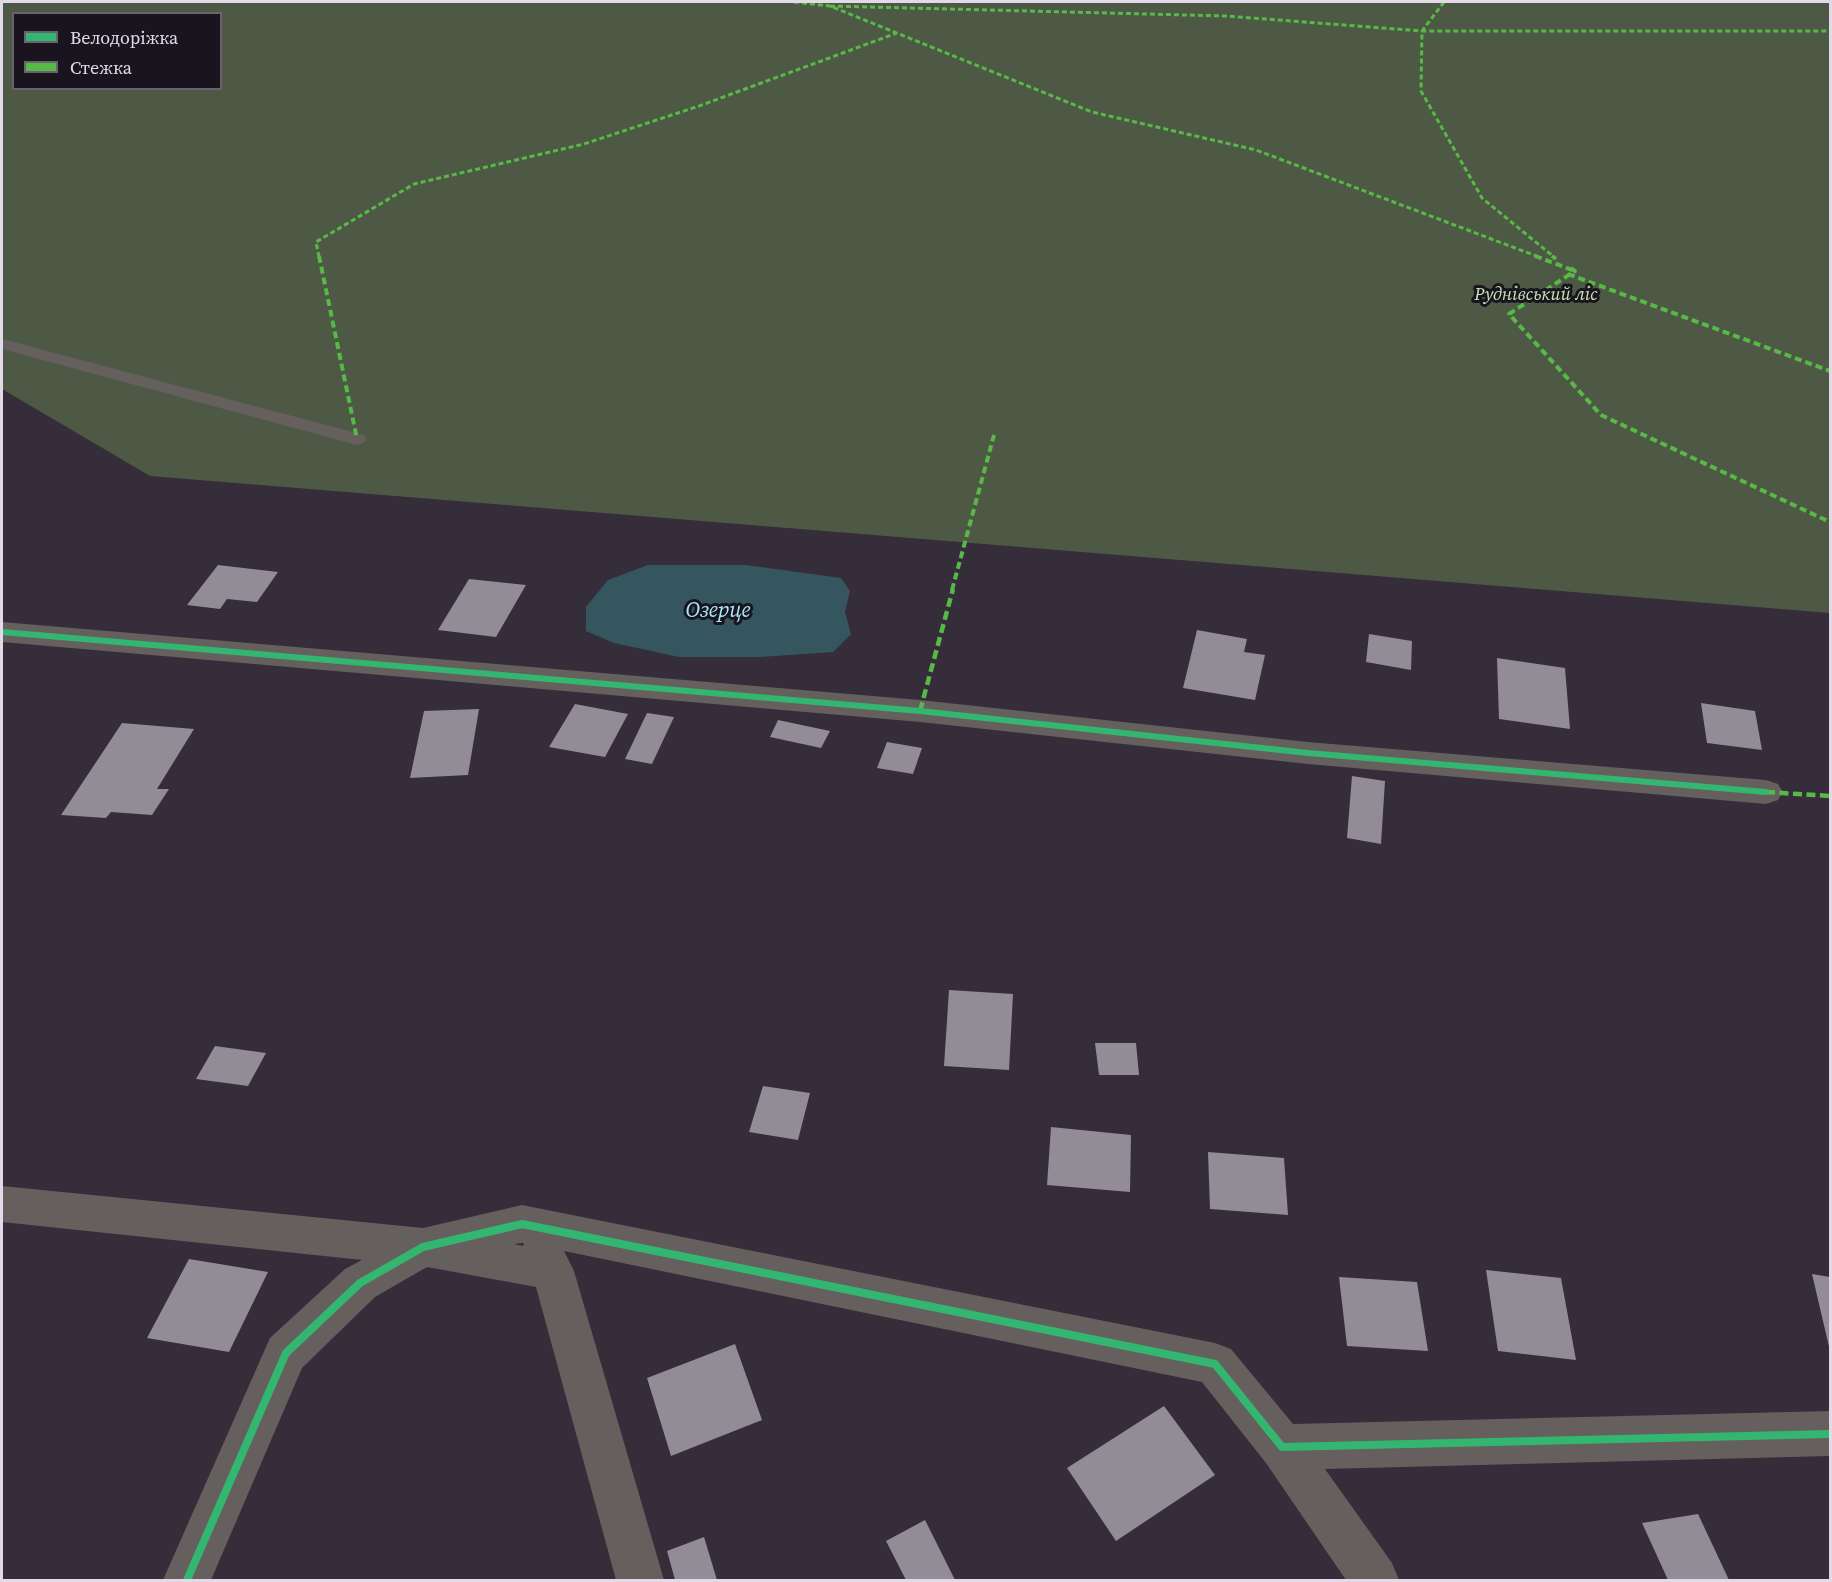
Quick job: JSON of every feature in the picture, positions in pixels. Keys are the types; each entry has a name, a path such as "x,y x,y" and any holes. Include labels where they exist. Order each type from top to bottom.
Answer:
{"street":[{"path":"2,633 920,711 1308,753 1766,792"},
{"path":"2,1203 423,1247 553,1271"},
{"path":"522,1224 553,1271 639,1581"},
{"path":"187,1581 286,1353 360,1283 423,1247 522,1224 1215,1364 1282,1447 1375,1581"},
{"path":"1282,1447 1830,1434"}],"lane":[{"path":"2,344 357,439"}],"green space":[{"name":"Руднівський ліс","path":"2,2 1830,2 1830,613 150,476 2,389"}],"water":[{"name":"Озерце","path":"648,565 746,565 841,578 850,591 845,612 851,634 833,652 760,657 679,657 614,643 586,631 586,607 608,580"}],"building":[{"path":"218,565 278,572 257,602 227,599 220,609 187,605"},
{"path":"469,579 526,585 496,637 438,630"},
{"path":"1197,630 1247,639 1244,652 1265,655 1255,700 1183,688"},
{"path":"1369,634 1412,641 1411,670 1366,662"},
{"path":"1497,658 1565,668 1570,729 1499,719"},
{"path":"1701,703 1755,711 1762,750 1707,743"},
{"path":"575,704 628,714 605,757 549,747"},
{"path":"479,709 468,775 410,778 424,711"},
{"path":"647,713 674,717 652,764 625,759"},
{"path":"778,720 830,731 821,748 770,737"},
{"path":"122,723 194,729 157,789 169,789 152,815 111,812 106,818 61,815"},
{"path":"887,742 922,748 913,774 877,768"},
{"path":"1352,776 1385,781 1381,844 1347,838"},
{"path":"949,990 1013,994 1009,1070 944,1066"},
{"path":"1095,1043 1136,1043 1139,1075 1099,1075"},
{"path":"215,1046 266,1053 248,1086 196,1079"},
{"path":"763,1086 810,1093 798,1140 749,1132"},
{"path":"1051,1127 1131,1135 1130,1192 1047,1185"},
{"path":"1208,1152 1284,1158 1288,1215 1210,1209"},
{"path":"189,1259 268,1272 229,1352 147,1338"},
{"path":"1486,1270 1561,1278 1576,1360 1498,1351"},
{"path":"1812,1274 1830,1277 1830,1351"},
{"path":"1339,1277 1417,1282 1428,1351 1347,1346"},
{"path":"735,1344 762,1420 671,1456 647,1378"},
{"path":"1164,1406 1215,1475 1116,1541 1067,1468"},
{"path":"1698,1514 1729,1580 1668,1580 1642,1523"},
{"path":"925,1520 955,1580 906,1580 886,1541"},
{"path":"704,1537 717,1580 675,1580 667,1551"}],"marked path":[{"path":"794,2 830,6 1092,112 1256,150 1575,271"},
{"path":"1444,2 1422,31 1421,91 1482,198 1556,259"},
{"path":"830,6 1226,16 1422,31 1830,31"},
{"path":"357,439 316,242 414,184 584,144 699,106 897,33"},
{"path":"1571,268 1575,271 1509,314 1601,415 1830,522"},
{"path":"1568,274 1830,371"},
{"path":"920,711 994,435"},
{"path":"1766,792 1830,796"}],"cycle path":[{"path":"2,632 920,711 1308,753 1766,792"},
{"path":"187,1580 286,1353 360,1283 423,1247 522,1224 1215,1364 1282,1447 1830,1434"}]}
